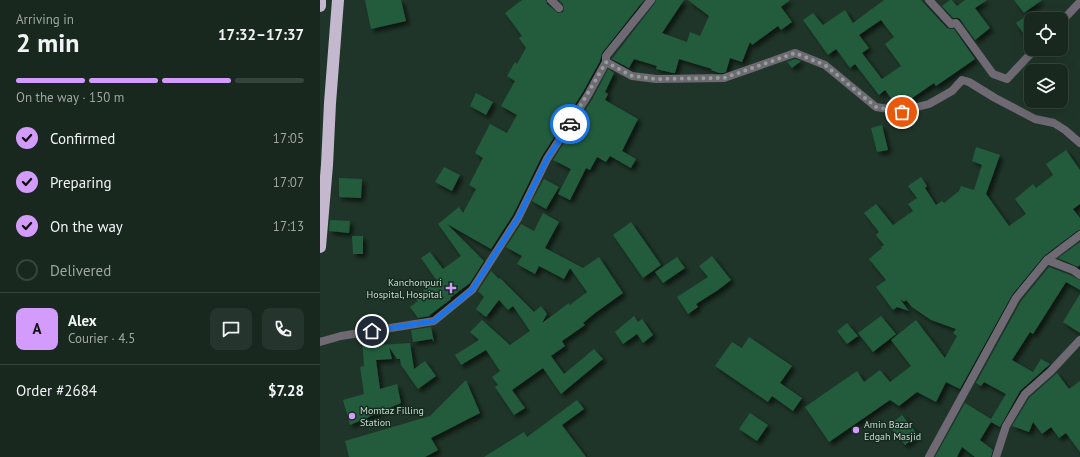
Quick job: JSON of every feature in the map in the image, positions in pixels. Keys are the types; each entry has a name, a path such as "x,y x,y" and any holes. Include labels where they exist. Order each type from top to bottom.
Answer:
{"highway":[{"path":"320,0 320,6"},
{"path":"320,247 338,0"}],"street":[{"path":"551,0 559,8"},
{"path":"320,342 341,336 434,321 472,290 518,218 547,159 588,95 606,62 606,56 651,0"},
{"path":"929,0 951,24 956,23 993,74 1007,79 1028,56"},
{"path":"1068,15 1080,2"},
{"path":"606,62 632,76 656,79 724,78 795,53 825,65 876,107 902,112 929,104 952,91 962,80 969,82 995,98 1035,119 1054,123 1080,143"},
{"path":"929,457 1016,298 1048,260 1080,235"},
{"path":"1048,260 1073,270 1080,275"},
{"path":"996,457 1006,426 1025,394 1052,371 1080,340"}],"building":[{"path":"365,0 401,0 406,21 371,29"},
{"path":"522,0 546,0 547,4 558,13 563,12 564,9 563,4 559,0 644,0 602,53 600,61 583,92 542,156 513,215 491,249 447,224 484,261 470,283 430,316 418,318 410,307 418,301 416,299 424,293 423,291 437,281 421,258 430,252 443,269 461,256 438,224 459,207 463,213 476,189 469,185 483,158 475,153 490,124 507,133 517,115 501,106 515,81 507,76 515,62 517,64 526,48 519,38 522,36 505,13"},
{"path":"656,0 684,0 662,33 687,42 690,32 700,36 709,16 688,0 790,0 781,7 792,22 781,30 778,26 752,45 750,42 742,62 730,58 726,72 723,73 719,73 711,70 712,69 679,59 675,73 673,73 656,69 657,66 634,59 629,68 612,59"},
{"path":"884,0 921,0 947,28 954,29 975,59 936,86 934,83 902,105 896,105 885,90 879,95 855,64 850,68 836,49 828,55 803,20 813,13 823,25 845,10 853,23","holes":["881,20 894,37 885,44 901,66 882,79 862,53 869,48 859,35"]},
{"path":"952,0 957,6 965,0 987,0 975,8 990,28 975,40 960,19 953,18 942,6"},
{"path":"1014,0 1042,0 1024,12"},
{"path":"1024,18 1024,34 1016,23"},
{"path":"795,59 801,61 792,68 787,62"},
{"path":"608,69 614,73 605,92 608,94 605,100 638,119 622,151 636,159 631,168 610,156 606,162 597,157 590,170 586,168 570,200 558,194 571,169 553,160 593,98"},
{"path":"476,93 493,102 486,115 470,106"},
{"path":"882,125 888,150 877,152 871,128"},
{"path":"976,147 1000,155 986,194 1009,226 1026,214 1015,199 1033,184 1036,188 1053,175 1046,164 1066,150 1080,170 1080,204 1073,209 1080,218 1080,230 1044,256 1012,295 960,389 946,382 936,402 917,392 899,406 890,400 829,442 805,407 857,371 864,382 880,370 890,382 911,366 891,340 916,320 945,358 957,336 953,333 956,329 931,320 912,307 906,300 904,302 900,299 909,311 897,307 893,310 876,287 886,280 869,259 884,245 876,235 879,232 864,213 876,204 893,225 913,211 908,204 917,198 908,186 921,177 927,186 925,188 936,205 942,201 944,203 959,191 961,186 974,190 982,165 972,161"},
{"path":"444,167 460,175 452,191 435,182"},
{"path":"339,178 362,179 361,198 339,197"},
{"path":"544,179 559,187 546,209 532,201"},
{"path":"543,213 559,222 545,248 583,268 599,257 623,293 583,323 585,325 562,341 565,346 551,356 564,374 594,349 603,359 561,394 543,368 512,390 525,408 514,415 495,387 498,385 492,377 500,371 486,350 461,365 455,355 479,340 470,332 482,320 510,345 530,331 513,306 508,310 499,300 486,317 476,309 484,297 478,291 491,271 534,312 541,306 547,314 542,323 587,292 570,268 564,279 539,266 535,274 517,264 522,256 506,247 521,224 534,231"},
{"path":"330,220 350,221 349,233 329,231"},
{"path":"631,222 661,265 643,278 613,235"},
{"path":"352,236 363,236 363,254 353,254"},
{"path":"1080,242 1080,265 1078,267 1058,258"},
{"path":"712,256 731,280 696,304 698,307 688,314 677,297 708,277 699,266"},
{"path":"677,257 685,268 663,283 655,272"},
{"path":"1049,267 1080,280 1080,290 1066,282 1033,334 1030,332 1012,360 1033,372 1041,359 1050,364 1020,391 1000,427 991,422 980,440 993,450 991,457 975,457 962,447 957,457 935,457 965,403 991,419 1006,394 984,382 981,386 976,383 1021,301"},
{"path":"1080,294 1080,333 1063,322"},
{"path":"634,316 638,322 642,319 653,335 643,343 637,334 623,344 615,332"},
{"path":"881,316 896,334 873,352 858,333"},
{"path":"847,323 858,336 847,344 837,331"},
{"path":"431,327 434,342 432,339 413,342 411,330"},
{"path":"380,337 380,345 410,343 414,369 425,361 436,376 418,389 401,365 400,359 397,359 389,347 392,359 376,360 380,389 397,384 401,403 350,425 343,400 364,394 360,367 364,366 362,338"},
{"path":"749,337 792,366 780,383 802,398 793,411 772,396 768,402 715,366 732,342 742,348"},
{"path":"1057,373 1069,389 1080,381 1080,452 1066,433 1059,438 1051,427 1042,434 1033,422 1029,432 1012,426 1029,398"},
{"path":"466,380 480,413 431,438 438,450 425,457 349,457 345,441 430,416"},
{"path":"577,400 584,409 562,425 586,457 484,457 524,432 527,437"},
{"path":"750,413 768,425 757,441 739,429"},
{"path":"902,415 918,435 905,445 889,426"}],"way so far":[{"path":"570,124 606,62 632,76 656,79 724,78 795,53 825,65 876,107 902,112"}],"place":[{"name":"Kanchonpuri Hospital, Hospital","path":"451,288"},
{"name":"Momtaz Filling Station","path":"352,416"},
{"name":"Amin Bazar Edgah Masjid","path":"856,430"}],"route":[{"path":"372,331 434,321 472,290 518,218 547,159 570,124"}]}
